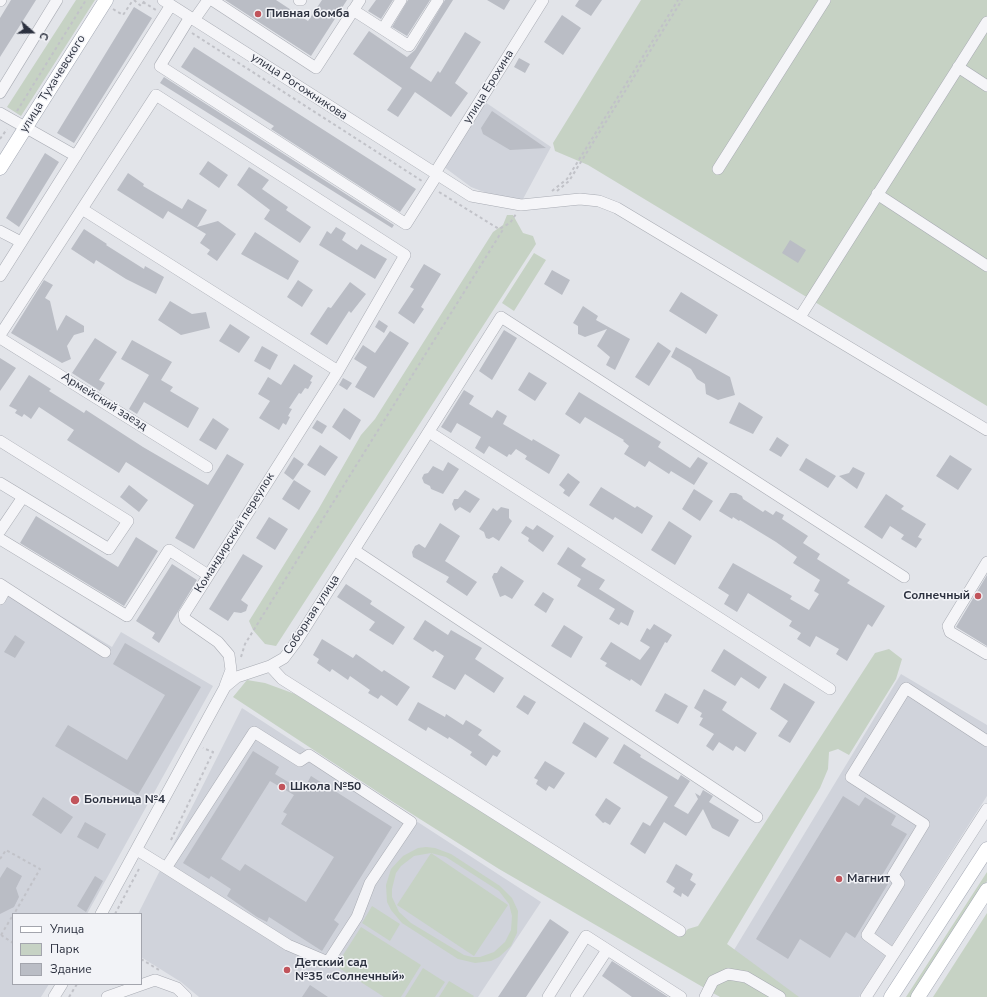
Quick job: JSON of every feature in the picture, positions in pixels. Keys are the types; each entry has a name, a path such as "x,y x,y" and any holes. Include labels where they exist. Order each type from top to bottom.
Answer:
{"main road":[{"name":"улица Тухачевского","path":"0,168 105,2"},
{"path":"892,997 987,849"},
{"path":"918,997 987,890"}],"street":[{"path":"0,93 57,0"},
{"path":"184,28 208,0"},
{"path":"212,0 316,68 360,0"},
{"path":"383,29 401,0"},
{"path":"353,10 409,46 438,0"},
{"name":"улица Ерохина","path":"184,28 160,66 406,224 543,0"},
{"path":"718,169 825,0"},
{"path":"0,276 165,15 167,2"},
{"name":"улица Рогожникова","path":"167,2 471,196 522,205 580,199 599,201 617,208 987,430"},
{"path":"800,317 987,22"},
{"path":"958,67 987,86"},
{"name":"Командирский переулок","path":"82,209 156,95 405,255 338,371 208,575 184,617 218,642 230,655 230,670 225,687"},
{"path":"0,113 76,156"},
{"path":"877,194 987,266"},
{"path":"0,337 82,209 338,371"},
{"path":"0,231 21,242"},
{"name":"Соборная улица","path":"102,913 225,687 243,674 270,666 284,658 296,642 501,316 904,577"},
{"name":"Армейский заезд","path":"0,337 207,466"},
{"path":"429,432 830,689"},
{"path":"0,442 128,520 109,550 0,483"},
{"path":"0,531 23,497"},
{"path":"0,539 127,616 169,550 208,575"},
{"path":"354,550 757,817"},
{"path":"987,562 948,626 950,632 987,654"},
{"path":"0,598 3,586 105,652"},
{"path":"270,666 282,679 680,931"},
{"path":"893,954 867,935 899,883 893,875 924,824 851,777 906,688 987,741"},
{"path":"137,850 288,945 328,962 357,918 370,883 410,822 309,755 300,760 254,732 166,868"},
{"path":"866,997 987,809"},
{"path":"548,997 586,936 680,997"},
{"path":"576,997 607,950"},
{"path":"705,997 713,981 728,974 746,977 780,997"},
{"path":"142,985 155,980 177,988 186,997"},
{"path":"54,997 61,985"},
{"path":"107,997 141,985"}],"path":[{"path":"0,139 86,0"},
{"path":"105,2 123,15 134,0 141,6 144,1 165,15"},
{"path":"550,192 567,178 678,0"},
{"path":"535,203 551,195 569,181 682,0"},
{"path":"184,28 430,186 499,229 504,228"},
{"path":"243,674 241,655 243,648 504,228 510,223 522,205"},
{"path":"169,843 213,752 201,748 205,741"},
{"path":"0,859 6,850 40,869 14,913"},
{"path":"116,913 142,863"},
{"path":"12,917 0,935 12,942"},
{"path":"69,997 76,985"}],"shaded area":[{"path":"485,102 551,147 523,199 497,197 471,187 444,167"},
{"name":"Больница №4","path":"0,579 112,647 121,632 213,686 88,913 12,913 12,985 48,985 41,997 0,997"},
{"path":"901,674 987,725 987,796 859,997 798,997 731,955"},
{"name":"Школа №50","path":"242,708 541,902 478,997 199,997 181,982 142,958 142,913 139,913"}],"green space":[{"path":"76,0 95,0 21,116 7,107"},
{"path":"641,0 987,0 987,406 588,165 555,151 553,143"},
{"path":"507,215 513,215 523,233 533,236 536,244 276,646 265,644 253,630 249,621 318,510 361,435 375,419 493,232 503,225"},
{"path":"534,253 546,260 514,311 502,303"},
{"path":"889,649 902,659 896,679 849,755 838,749 829,752 828,769 820,788 727,944 799,997 720,997 499,869 393,802 233,697 247,680 265,683 295,694 680,937 688,929 698,926 875,653"},
{"path":"418,848 435,848 451,854 500,886 512,898 518,911 517,933 511,946 499,957 491,961 475,963 458,959 402,923 391,910 387,902 386,885 391,869 403,856","holes":["431,853 446,857 499,891 509,904 512,916 511,930 505,942 494,952 480,957 464,955 411,923 399,912 392,897 392,889 396,873 401,866 414,856"]},
{"path":"431,853 508,905 474,956 397,905"},
{"path":"987,872 987,881 912,997 906,997"},
{"path":"372,906 400,924 390,941 362,923"},
{"path":"987,913 987,997 933,997"},
{"path":"361,927 421,965 401,997 384,997 336,966"},
{"path":"423,968 445,982 435,997 405,997"},
{"path":"449,981 474,996 439,997"}],"building":[{"path":"11,0 36,0 0,57 0,18"},
{"path":"225,0 276,0 308,21 322,0 347,0 311,56"},
{"path":"376,0 393,0 381,19 368,11"},
{"path":"408,0 430,0 407,36 392,27"},
{"path":"445,0 453,0 410,68 431,82 438,71 440,73 465,32 481,42 455,83 468,93 451,117 415,92 398,117 387,110 402,88 353,54 369,31 407,57 415,50"},
{"path":"487,0 510,0 504,10"},
{"path":"579,0 602,0 591,16 575,6"},
{"path":"134,7 152,18 74,143 57,133"},
{"path":"562,15 581,28 563,55 544,42"},
{"path":"194,47 416,189 400,212 271,129 274,126 181,67"},
{"path":"519,58 530,64 525,73 514,67"},
{"path":"164,77 394,225 392,228 160,83"},
{"path":"492,111 546,148 510,150 483,134 481,128"},
{"path":"45,153 59,162 19,227 6,218"},
{"path":"208,161 228,175 219,188 199,174"},
{"path":"249,167 269,180 262,189 288,207 286,210 311,227 300,243 264,219 270,210 237,185"},
{"path":"128,173 144,184 143,186 182,209 188,199 207,210 197,227 218,221 236,234 217,261 207,254 210,250 200,243 206,234 168,211 163,219 117,190"},
{"path":"336,227 346,233 342,240 357,250 361,244 387,259 375,279 319,245 327,231 331,234"},
{"path":"84,229 144,269 145,266 164,277 156,294 126,279 96,260 94,264 71,249"},
{"path":"255,232 299,261 288,280 241,254"},
{"path":"790,240 806,250 798,263 782,253"},
{"path":"424,264 441,274 421,307 424,309 414,324 398,313 414,289 410,287"},
{"path":"552,270 570,280 562,295 544,284"},
{"path":"44,280 53,285 45,298 50,301 57,331 66,315 84,326 84,332 74,335 67,346 71,359 62,363 11,333"},
{"path":"298,280 313,290 302,307 287,297"},
{"path":"350,282 366,294 351,313 349,311 327,345 310,334 328,307 331,308"},
{"path":"681,292 718,315 706,334 669,311"},
{"path":"170,301 192,314 206,312 210,328 181,335 158,320"},
{"path":"583,306 598,316 596,320 630,339 615,370 606,365 610,357 597,346 607,329 585,337 578,334 578,326 573,323"},
{"path":"379,320 388,326 384,333 375,327"},
{"path":"230,324 250,337 239,353 219,341"},
{"path":"504,330 517,338 492,380 479,371"},
{"path":"390,331 409,343 374,398 355,387 367,367 354,359 363,345 375,353"},
{"path":"95,338 117,352 99,380 105,383 100,391 72,373"},
{"path":"132,340 172,362 161,380 173,387 170,391 199,408 188,428 144,402 137,414 129,409 149,375 121,359"},
{"path":"658,342 671,351 649,386 635,377"},
{"path":"262,346 278,355 270,370 254,361"},
{"path":"676,347 730,377 735,395 718,400 706,394 705,384 697,379 691,369 671,357"},
{"path":"0,358 16,368 0,391"},
{"path":"294,364 313,376 310,381 312,382 308,389 305,388 301,394 299,393 289,408 292,409 288,416 290,417 286,425 283,423 279,430 259,418 270,401 258,394 268,377 281,385"},
{"path":"529,372 547,383 535,401 518,390"},
{"path":"29,375 51,389 49,391 84,413 86,410 143,447 208,485 227,454 244,464 194,549 175,538 194,505 126,462 119,473 67,440 74,430 39,407 31,419 24,414 22,417 15,413 17,410 9,406"},
{"path":"343,378 352,383 347,390 339,385"},
{"path":"464,390 474,396 469,404 492,418 497,410 507,416 503,424 560,455 549,474 525,459 527,456 516,449 507,457 489,446 484,454 475,448 481,437 457,423 451,433 441,427"},
{"path":"579,392 661,442 658,447 690,468 698,457 708,463 694,485 671,471 669,474 649,461 645,467 624,454 629,446 623,441 624,440 585,417 580,424 565,414"},
{"path":"739,402 763,417 753,434 729,423"},
{"path":"344,408 361,420 350,440 332,427"},
{"path":"213,418 229,429 216,450 199,440"},
{"path":"317,420 327,426 322,434 312,428"},
{"path":"777,437 789,445 781,457 769,450"},
{"path":"320,445 338,457 325,476 307,465"},
{"path":"950,455 972,469 958,490 936,476"},
{"path":"294,457 304,464 293,480 284,473"},
{"path":"806,458 836,476 828,488 799,470"},
{"path":"448,462 459,469 443,494 431,489 430,486 424,483 422,478 424,474 428,473 433,466 443,471"},
{"path":"853,467 865,473 857,489 839,476 849,473"},
{"path":"568,473 580,482 569,497 563,493 565,490 559,485"},
{"path":"294,480 311,491 299,510 282,499"},
{"path":"129,485 148,500 139,512 120,497"},
{"path":"601,487 635,508 637,506 653,516 642,534 615,517 613,520 589,505"},
{"path":"694,489 713,501 700,521 682,509"},
{"path":"465,490 480,499 470,513 460,507 455,511 452,504 454,499 458,499"},
{"path":"730,493 736,493 742,496 743,499 763,512 765,510 773,515 776,511 784,515 782,519 808,536 803,543 820,554 817,559 850,580 847,583 885,606 872,627 868,624 847,661 836,654 839,649 816,636 810,647 797,639 801,633 789,626 792,621 748,593 737,612 724,604 729,595 718,588 733,563 792,596 790,599 809,610 819,594 814,591 820,580 793,563 797,557 776,542 740,520 739,521 733,517 732,519 719,511"},
{"path":"886,494 904,506 901,509 926,524 918,537 922,539 916,548 901,539 904,535 890,526 882,539 864,527"},
{"path":"501,507 509,509 509,518 512,521 499,541 493,537 489,539 486,538 484,532 479,529 493,508 497,511"},
{"path":"36,516 118,567 136,537 158,551 124,606 20,543"},
{"path":"269,517 288,529 275,550 256,538"},
{"path":"669,521 692,536 675,565 651,550"},
{"path":"440,523 460,536 445,561 477,582 467,596 446,582 449,577 413,557 412,552 415,546 419,544 425,548"},
{"path":"537,525 554,536 543,552 528,541 529,538 521,533 526,526 533,530"},
{"path":"568,547 586,559 581,566 605,580 599,589 634,611 628,626 621,622 619,625 609,619 615,609 577,586 581,579 557,564"},
{"path":"243,554 263,566 241,600 248,605 246,611 241,613 234,612 228,621 209,609"},
{"path":"172,564 197,580 159,643 152,638 155,633 136,621"},
{"path":"501,566 524,581 512,599 505,595 500,597 492,577 494,573 497,573"},
{"name":"Солнечный","path":"987,575 987,646 956,627"},
{"path":"346,584 372,601 370,604 405,627 393,645 369,630 375,622 337,597"},
{"path":"543,592 554,599 546,613 534,605"},
{"path":"425,620 448,635 451,630 482,648 475,659 504,678 494,693 465,674 455,690 432,677 444,656 435,650 433,652 413,639"},
{"path":"654,624 672,635 667,643 665,642 641,686 631,679 630,681 605,666 607,663 600,659 611,642 640,660 650,647 640,641 647,628 650,630"},
{"path":"564,625 583,637 571,658 551,646"},
{"path":"15,635 25,642 15,658 4,652"},
{"path":"322,639 353,658 356,654 382,672 384,670 410,687 397,706 381,695 378,699 368,693 370,690 350,676 348,680 332,669 330,672 317,663 319,659 313,655"},
{"path":"125,643 201,687 138,795 55,746 68,725 127,760 165,695 113,664"},
{"path":"724,649 767,677 759,689 741,677 735,686 711,671"},
{"path":"784,683 815,702 790,743 778,736 788,721 770,709"},
{"path":"704,689 727,702 722,710 757,733 745,752 736,746 733,751 719,742 713,751 706,746 714,734 699,725 703,718 700,717 702,713 694,708"},
{"path":"665,693 688,706 678,724 655,711"},
{"path":"524,695 536,702 528,715 516,707"},
{"path":"418,702 445,717 446,714 463,725 466,720 482,730 478,735 501,751 497,757 493,755 486,766 470,755 472,752 449,737 448,739 428,727 426,731 408,720"},
{"path":"584,722 609,738 596,758 572,743"},
{"path":"624,744 641,755 640,757 678,780 681,775 690,781 674,806 688,814 698,799 695,793 700,796 703,790 713,796 709,802 739,820 729,837 712,828 703,809 686,836 664,822 645,854 630,844 643,822 650,826 668,797 613,763"},
{"path":"253,751 279,767 275,774 298,788 301,784 305,787 311,776 392,827 334,920 339,924 322,951 269,917 267,922 257,917 227,896 231,889 211,876 209,879 183,863","holes":["270,781 294,795 283,812 287,814 281,824 334,857 306,902 245,864 240,871 221,859"]},
{"path":"545,761 565,773 554,789 549,786 546,791 536,784 538,780 534,778"},
{"name":"Магнит","path":"843,796 859,806 865,797 896,816 891,825 907,834 881,877 889,882 855,938 846,932 830,958 800,939 788,959 756,939"},
{"path":"43,797 73,817 61,834 32,815"},
{"path":"606,798 621,808 610,825 605,822 603,823 595,815"},
{"path":"85,822 106,834 98,849 77,837"},
{"path":"676,864 693,874 690,880 696,884 688,897 682,893 681,897 673,892 675,888 666,882"},
{"path":"7,867 22,876 16,888 19,897 14,907 0,914 0,878"},
{"path":"95,876 103,881 86,912 77,906"},
{"path":"550,919 569,932 526,997 498,997"},
{"path":"612,961 668,997 632,997 602,976"},
{"path":"310,985 328,997 302,997"}],"place":[{"name":"Пивная бомба","path":"258,14"},
{"name":"Солнечный","path":"978,596"},
{"name":"Школа №50","path":"282,787"},
{"name":"Больница №4","path":"75,800"},
{"name":"Магнит","path":"839,879"},
{"name":"Детский сад №35 «Солнечный»","path":"287,970"}]}
